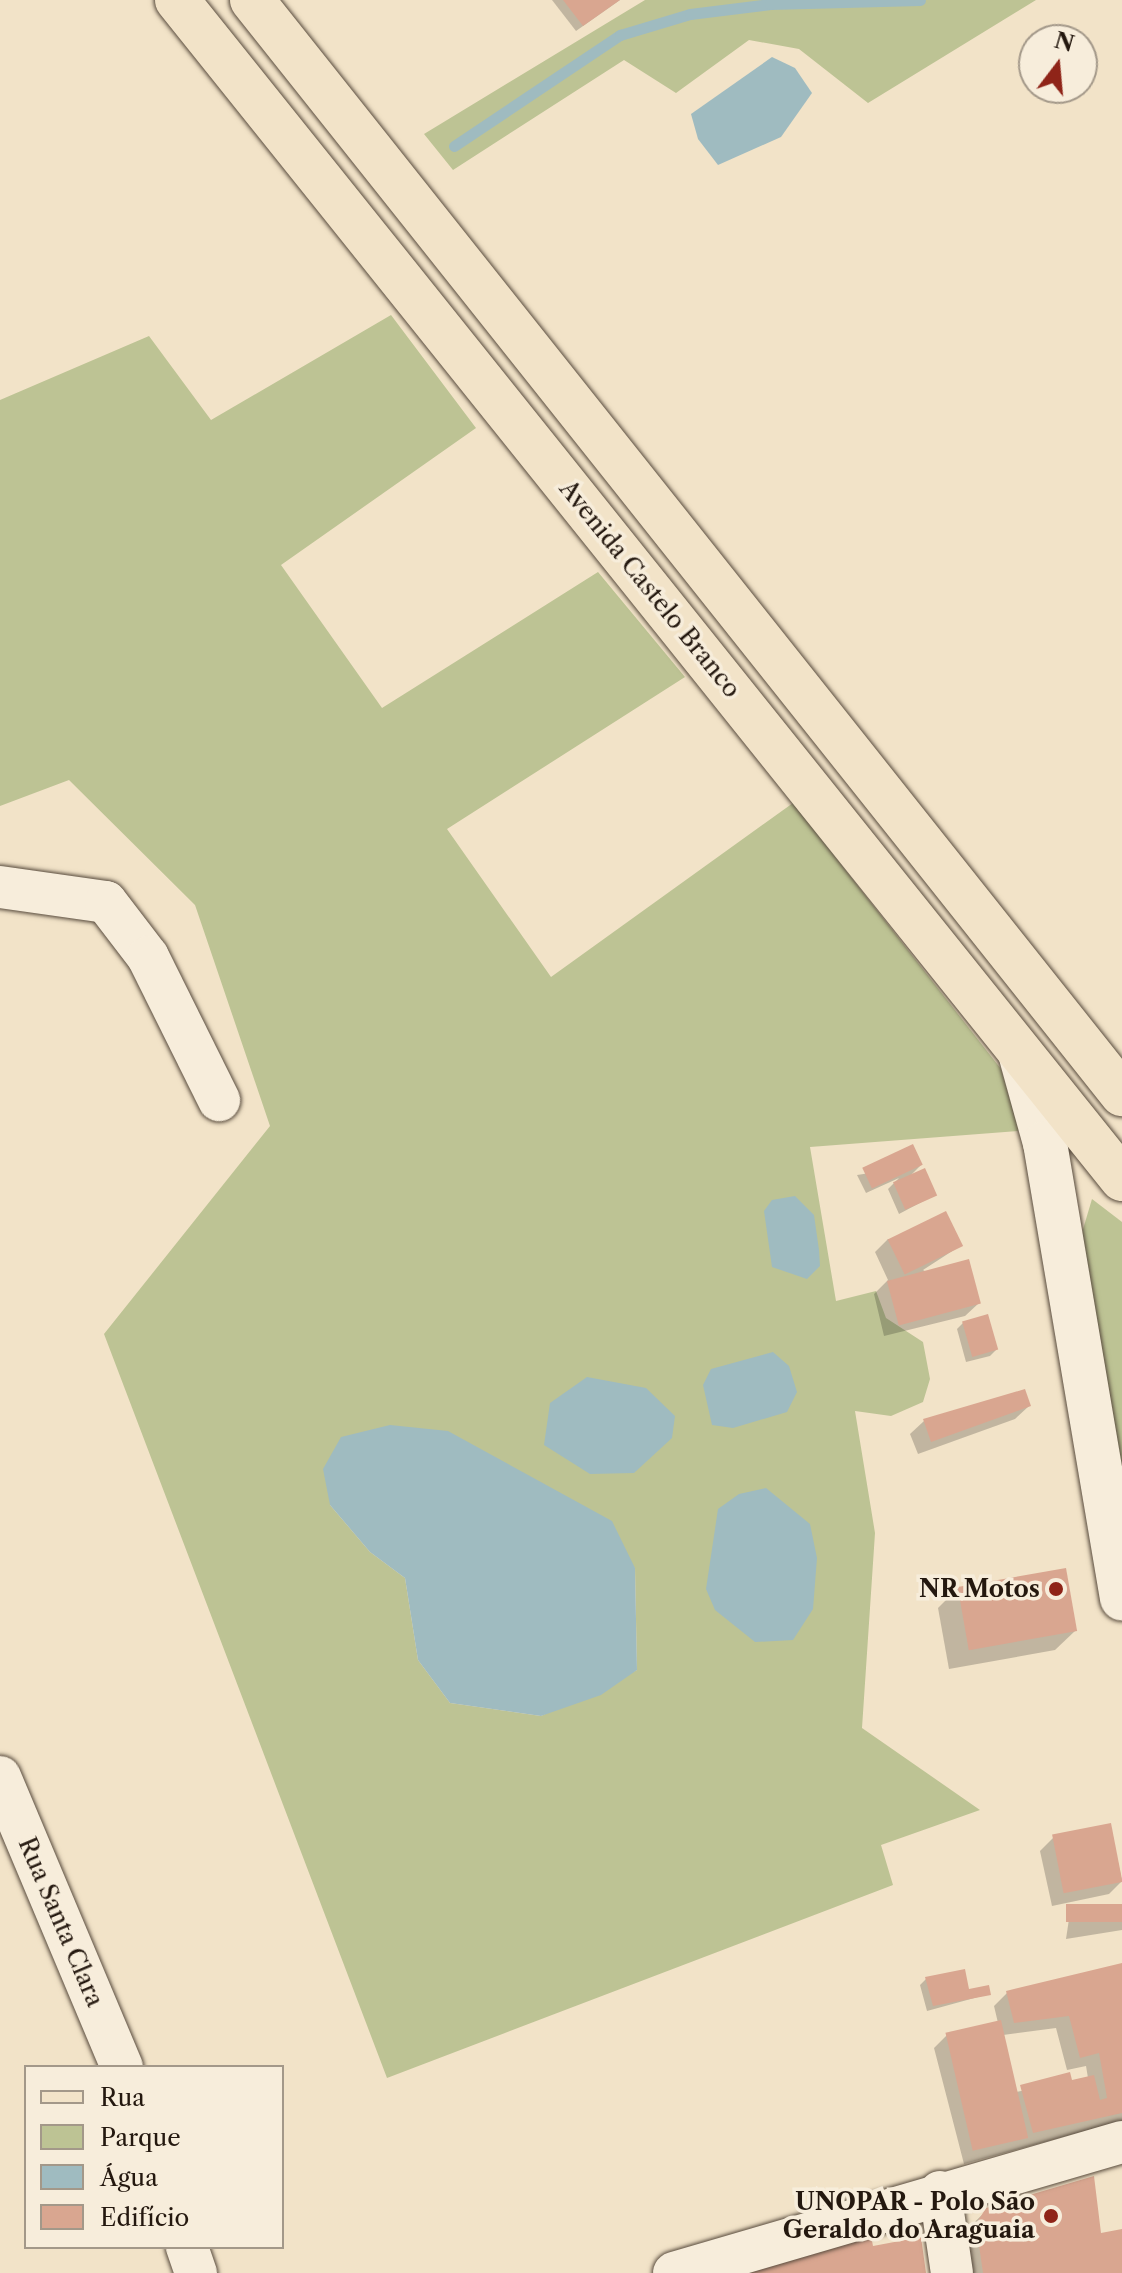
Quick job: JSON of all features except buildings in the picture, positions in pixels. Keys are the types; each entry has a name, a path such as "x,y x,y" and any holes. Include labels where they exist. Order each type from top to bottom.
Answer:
{"main road":[{"name":"Avenida Castelo Branco","path":"177,0 1122,1179"},
{"path":"252,0 598,439 1122,1094"},
{"path":"551,465 598,439"},
{"path":"1094,1145 1122,1113"}],"street":[{"path":"0,887 106,902 148,957 219,1100"},
{"path":"1020,1053 1059,1221 1122,1599"},
{"path":"1059,1221 1094,1145"},
{"name":"Rua Santa Clara","path":"2,1787 121,2065"},
{"path":"674,2273 940,2192 1122,2142"},
{"path":"940,2192 952,2273"},
{"path":"188,2249 196,2273"}],"green space":[{"path":"645,0 1036,0 868,103 799,49 749,40 676,93 624,60 453,170 424,134"},
{"path":"391,315 476,428 281,565 382,708 598,572 685,677 447,829 551,977 793,803 1001,1069 1019,1131 810,1147 836,1301 876,1291 886,1318 923,1342 930,1379 923,1402 891,1416 855,1411 875,1533 862,1728 980,1810 881,1845 893,1885 387,2078 104,1334 270,1126 195,905 69,780 0,806 0,400 149,336 211,420","holes":["330,1505 635,1568 637,1670 541,1716 450,1703 418,1660 405,1578 370,1552"]},
{"path":"1092,1199 1122,1222 1122,1473 1081,1236"}],"water":[{"path":"772,57 795,68 812,93 781,137 718,165 698,139 691,114"},
{"path":"795,1196 814,1215 820,1266 807,1279 772,1267 764,1211 772,1200"},
{"path":"773,1352 789,1366 797,1392 787,1412 733,1428 712,1425 703,1385 711,1369"},
{"path":"587,1377 646,1388 675,1416 672,1438 634,1473 590,1474 544,1445 550,1403"},
{"path":"390,1425 448,1431 612,1521 635,1568 637,1670 601,1695 541,1716 450,1703 418,1660 405,1578 370,1552 330,1505 323,1469 341,1437"},
{"path":"766,1488 810,1524 817,1558 813,1609 793,1640 755,1642 715,1610 706,1589 718,1509 739,1494"}],"waterway":[{"path":"454,146 620,35 690,14 770,4 920,0"}],"place":[{"name":"NR Motos","path":"1056,1589"},
{"name":"UNOPAR - Polo São Geraldo do Araguaia","path":"1051,2216"}]}
